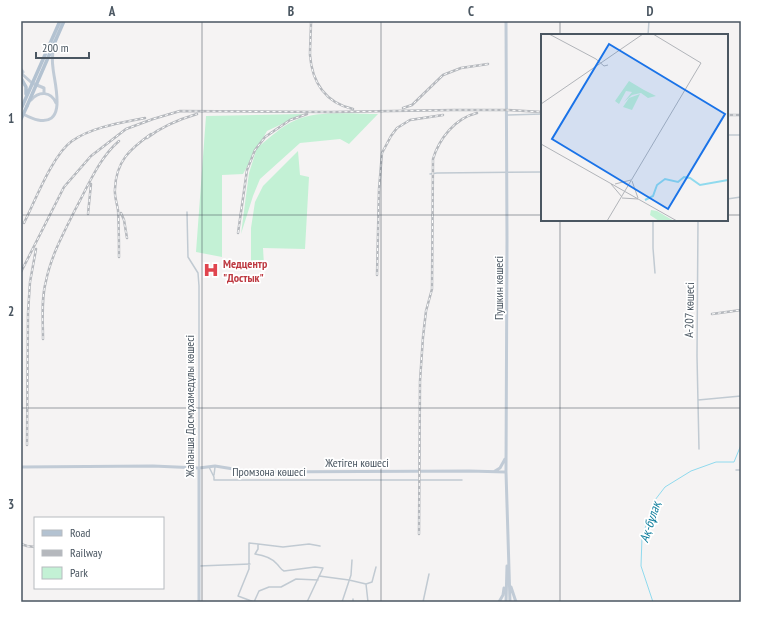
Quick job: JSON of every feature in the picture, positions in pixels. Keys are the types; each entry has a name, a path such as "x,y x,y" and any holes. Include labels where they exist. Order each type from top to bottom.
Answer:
{"main road":[{"path":"21,119 25,104 60,21"},
{"path":"34,84 64,21"},
{"name":"Пушкин көшесі","path":"506,21 506,472 508,583"},
{"path":"21,113 38,120 48,119 55,114 57,105 52,61 57,37"},
{"path":"21,69 23,72 21,76 26,87 25,104"},
{"path":"21,76 44,88 44,93"},
{"path":"25,104 36,95 44,93 52,96 57,105"},
{"path":"494,472 500,468 506,457"},
{"name":"Жетіген көшесі","path":"21,466 153,466 199,468 215,466 252,472 506,472"},
{"name":"Жаһанша Досмұхамедұлы көшесі","path":"199,468 199,602"},
{"path":"499,602 508,583"},
{"path":"506,602 508,583"},
{"path":"508,583 510,602"},
{"path":"508,583 516,602"}],"street":[{"path":"648,34 649,21"},
{"path":"507,115 541,114"},
{"path":"728,135 741,135"},
{"path":"430,174 437,172 541,172"},
{"path":"728,199 741,197"},
{"name":"Жаһанша Досмұхамедұлы көшесі","path":"187,212 188,256 198,273 199,286 199,468"},
{"path":"653,221 655,273"},
{"name":"А-207 көшесі","path":"698,221 699,449"},
{"path":"698,400 741,396"},
{"path":"214,477 215,466"},
{"path":"208,467 214,477"},
{"path":"736,470 741,470"},
{"name":"Промзона көшесі","path":"214,477 214,480 462,480"},
{"path":"318,580 296,579 281,587 259,591 254,602 238,596 249,569 249,543 282,547 309,544 320,546"},
{"path":"255,554 258,549 258,544"},
{"path":"250,553 261,555 274,562 284,571 315,567 323,568 307,602"},
{"path":"342,602 351,575 352,560"},
{"path":"198,566 250,564"},
{"path":"319,576 366,584 372,582 376,567"},
{"path":"423,602 429,574"},
{"path":"366,584 368,602"},
{"path":"278,602 287,602"}],"green space":[{"path":"336,113 378,114 349,144 340,139 300,143 260,179 241,234 249,173 256,151 243,174 222,175 222,257 196,252 206,116 303,114 267,131 258,147 285,125 304,117"},
{"path":"298,151 300,175 309,177 305,249 263,248 264,265 251,263 251,228 255,202 263,186"}],"waterway":[{"name":"Ақ-бұлақ","path":"653,602 641,566 642,537 655,500 665,487 691,471 716,462 734,462 741,445"}],"railway":[{"path":"311,21 310,55 311,65 317,83 328,97 343,106 353,109"},
{"path":"403,108 412,105 443,75 461,68 488,64"},
{"path":"21,272 64,187 91,156 126,129 153,119 180,111 331,112 507,110 541,112"},
{"path":"419,534 420,381 426,311 432,289 433,159 439,144 449,130 462,119 477,113"},
{"path":"147,138 158,130 184,118 197,114"},
{"path":"238,233 247,170 255,150 265,137 290,120 307,114"},
{"path":"377,275 379,189 382,153 397,128 410,120 443,115"},
{"path":"728,115 741,115"},
{"path":"24,223 51,167 65,147 72,141 88,132 145,118"},
{"path":"119,257 118,210 115,197 118,171 121,163 131,151 151,134"},
{"path":"43,339 43,295 54,253 94,173 112,148 119,141"},
{"path":"88,214 91,184"},
{"path":"121,213 124,220 127,238"},
{"path":"27,445 28,313 30,282 36,249"},
{"path":"712,314 741,310"},
{"path":"21,544 34,547"}],"place":[{"name":"Медцентр \"Достык\"","path":"211,270"}]}
